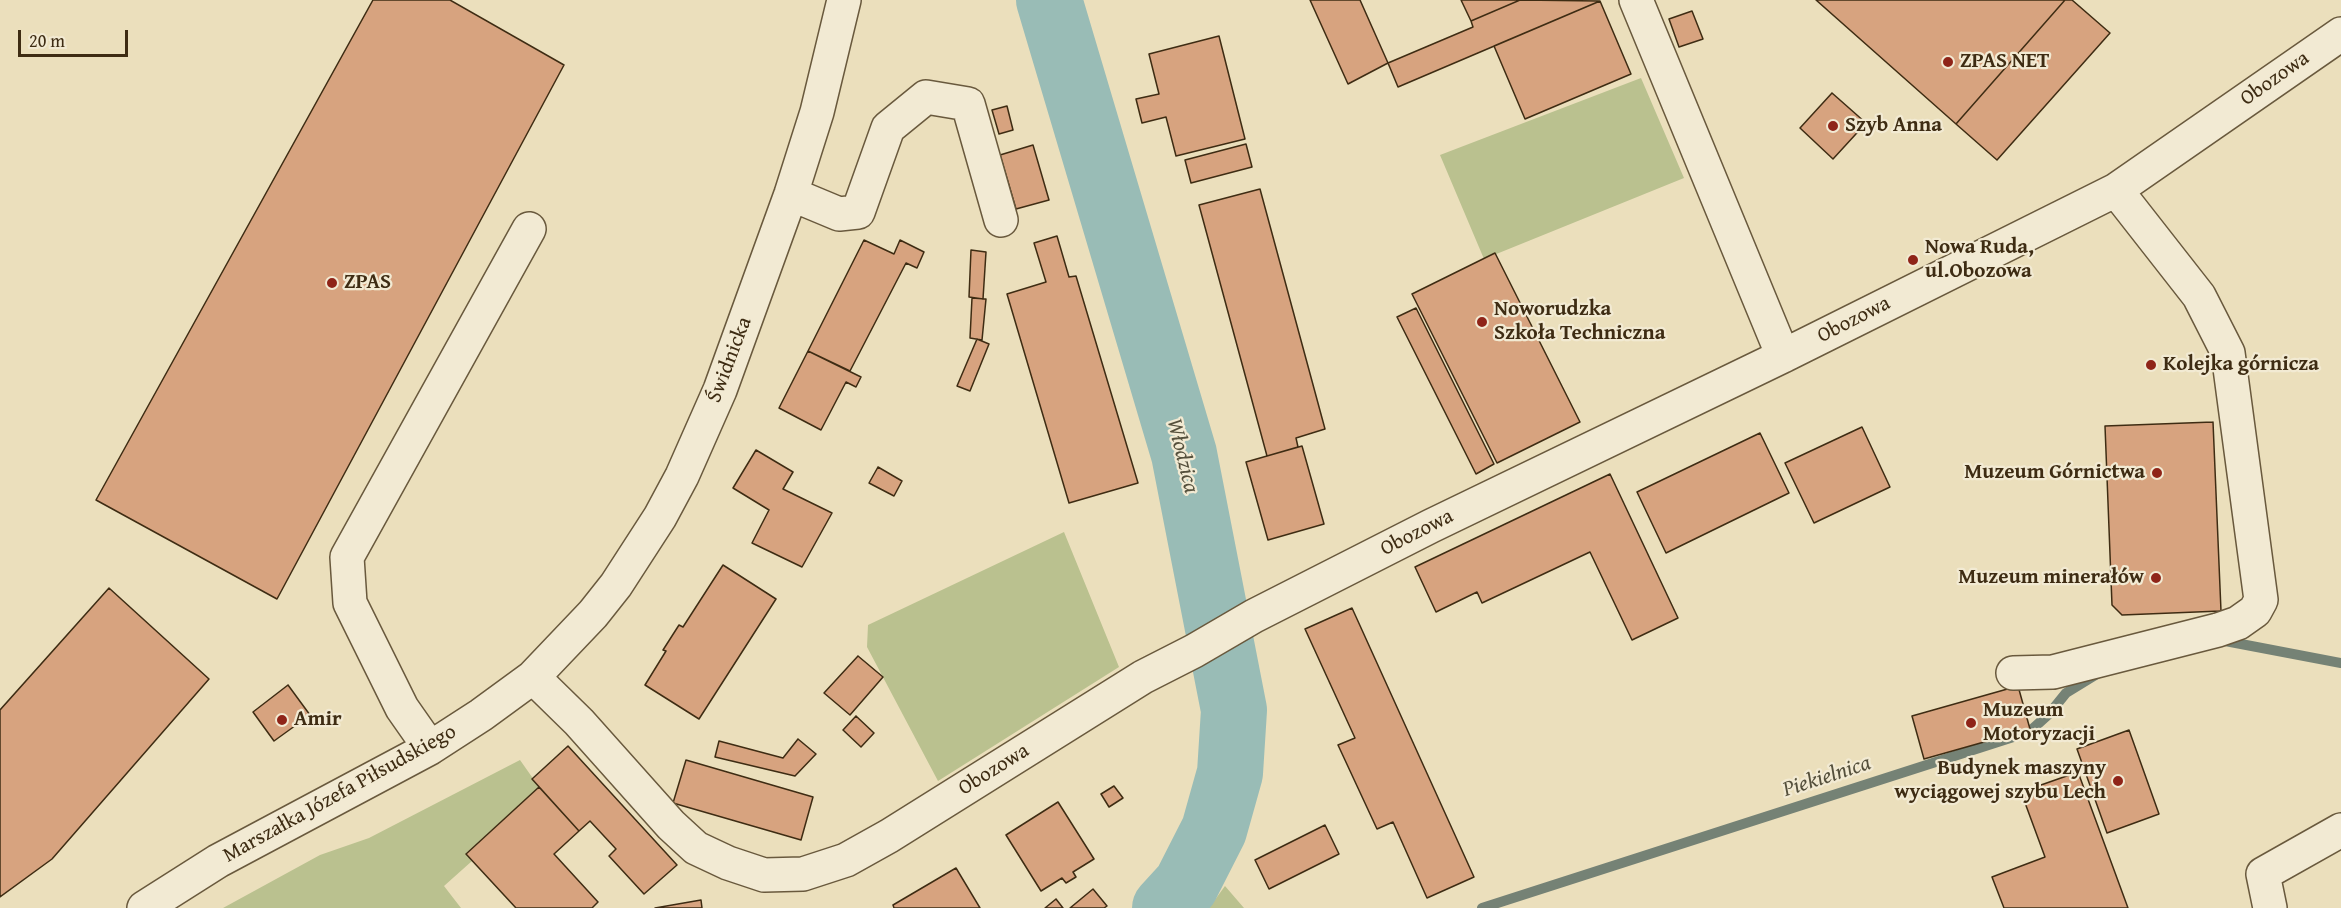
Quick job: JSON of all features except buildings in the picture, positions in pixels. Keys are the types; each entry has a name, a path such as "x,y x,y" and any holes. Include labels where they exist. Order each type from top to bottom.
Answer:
{"street":[{"name":"Świdnicka","path":"533,678 593,614 616,585 660,517 682,477 720,390 791,194 817,112 844,0"},
{"path":"1636,0 1783,356"},
{"name":"Obozowa","path":"533,678 579,722 671,825 696,848 728,863 764,875 803,874 846,860 889,836 1143,677 1254,616 1442,520 1783,356 2116,190 2341,34"},
{"path":"791,194 839,214 858,212 888,128 926,97 968,104 1001,220"},
{"path":"2013,673 2053,672 2218,630 2238,623 2254,611 2261,600 2228,353 2199,296 2116,190"},
{"path":"430,748 402,708 350,603 347,557 529,229"},
{"name":"Marszałka Józefa Piłsudskiego","path":"144,908 218,861 430,748 533,678"},
{"path":"2270,908 2263,874 2341,830"}],"green space":[{"path":"1641,78 1684,178 1484,259 1440,155"},
{"path":"1064,532 1119,667 938,781 867,647 868,625"},
{"path":"520,760 539,787 466,853 472,861 444,886 461,908 223,908 320,855 369,838"},
{"path":"1225,886 1244,908 1209,908"}],"waterway":[{"name":"Włodzica","path":"1049,0 1184,454 1234,710 1230,773 1214,830 1186,885 1165,908"},
{"name":"Piekielnica","path":"2220,640 2341,663"},
{"name":"Piekielnica","path":"1482,908 2029,732 2049,714 2066,693 2097,674"}],"place":[{"name":"ZPAS NET","path":"1948,62"},
{"name":"Szyb Anna","path":"1833,126"},
{"name":"Nowa Ruda, ul.Obozowa","path":"1913,260"},
{"name":"ZPAS","path":"332,283"},
{"name":"Noworudzka Szkoła Techniczna","path":"1482,322"},
{"name":"Kolejka górnicza","path":"2151,365"},
{"name":"Muzeum Górnictwa","path":"2157,473"},
{"name":"Muzeum minerałów","path":"2156,578"},
{"name":"Amir","path":"282,720"},
{"name":"Muzeum Motoryzacji","path":"1971,723"},
{"name":"Budynek maszyny wyciągowej szybu Lech","path":"2118,781"}]}
